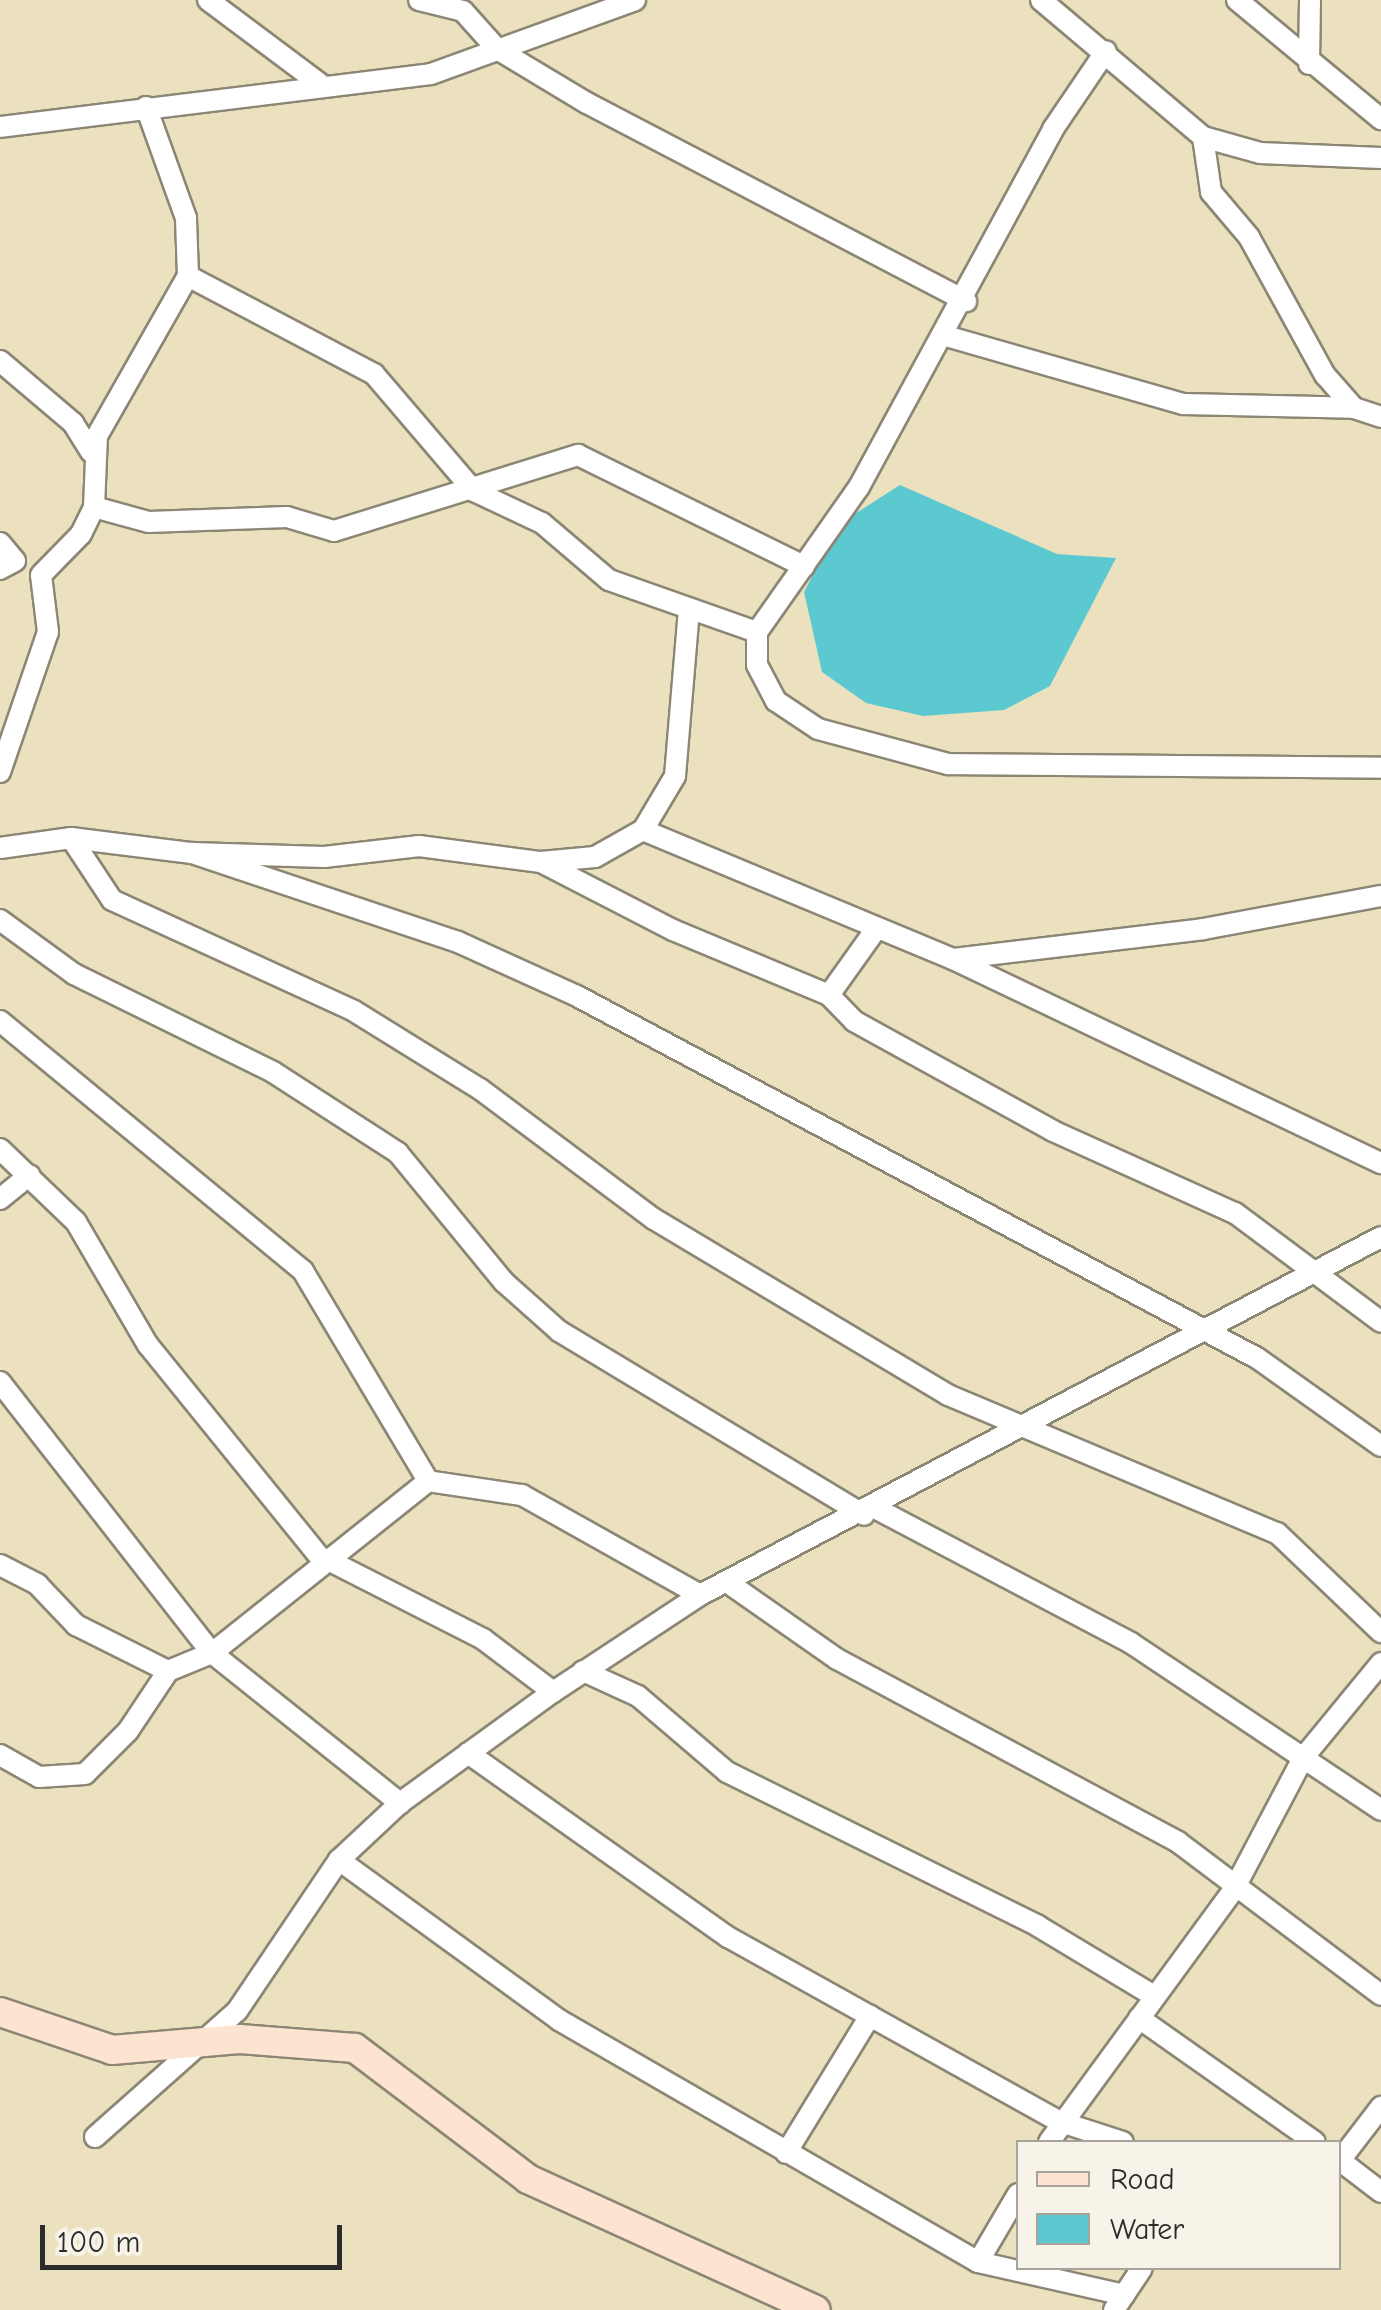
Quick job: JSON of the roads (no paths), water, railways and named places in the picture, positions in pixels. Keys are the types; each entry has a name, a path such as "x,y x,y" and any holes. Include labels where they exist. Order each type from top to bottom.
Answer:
{"street":[{"path":"208,0 319,83"},
{"path":"419,0 462,11 496,48 818,230 966,301"},
{"path":"0,127 319,83 431,74 476,65 496,48 634,0"},
{"path":"1041,0 1106,50 1203,137 1260,153 1381,158"},
{"path":"1238,0 1309,64 1381,119"},
{"path":"1309,64 1310,0"},
{"path":"1106,50 1052,129 946,336 804,566 757,632 757,665 794,718 913,761 1381,768"},
{"path":"91,452 188,276 186,218 146,107"},
{"path":"1203,137 1211,192 1354,408"},
{"path":"188,276 374,374 474,491 542,523 609,580 757,632"},
{"path":"946,336 1183,404 1354,408 1381,417"},
{"path":"0,361 74,423 91,452 94,507 40,575 48,632 0,772"},
{"path":"94,507 149,522 287,517 334,532 474,491 578,455 804,566"},
{"path":"0,542 14,561 2,568"},
{"path":"2,568 40,575"},
{"path":"0,848 71,838 192,853 324,857 419,846 541,862 594,857 643,830 676,776 690,676 689,609"},
{"path":"643,830 953,959 1381,1164"},
{"path":"71,838 112,900 354,1011 480,1089 654,1219 948,1395 1277,1533 1381,1632"},
{"path":"192,853 458,942 577,996 1194,1331 1257,1358 1381,1446"},
{"path":"541,862 673,930 829,994 854,1021 1053,1131 1236,1213 1381,1322"},
{"path":"953,959 1203,930 1381,896"},
{"path":"0,920 74,974 273,1072 398,1153 504,1282 559,1331 870,1511 1131,1643 1381,1810"},
{"path":"829,994 876,929"},
{"path":"0,1021 303,1270 428,1482"},
{"path":"0,1149 94,1246 148,1345 325,1560 483,1638 553,1692"},
{"path":"0,1199 30,1176"},
{"path":"95,2137 207,2041 252,1990 339,1860 400,1804 553,1692 700,1595 870,1511 1194,1331 1381,1237"},
{"path":"0,1382 212,1653 400,1804"},
{"path":"0,1755 39,1777 85,1774 128,1732 168,1672 212,1653 428,1482 522,1496 700,1595"},
{"path":"0,1565 36,1584 76,1626 168,1672"},
{"path":"727,1582 837,1659 1178,1842 1234,1888 1381,1995"},
{"path":"1050,2140 1234,1888 1303,1758 1381,1663"},
{"path":"583,1672 638,1696 727,1772 1038,1926 1154,1996"},
{"path":"468,1753 728,1937 1061,2122 1117,2140"},
{"path":"339,1860 559,2020 978,2262 1119,2303 1141,2270"},
{"path":"0,2012 112,2050 207,2041 355,2048 528,2179 816,2310"},
{"path":"786,2153 870,2016"},
{"path":"1139,2018 1313,2140"},
{"path":"1341,2161 1381,2106"},
{"path":"1341,2163 1381,2192"},
{"path":"978,2262 1016,2197"}],"water":[{"path":"900,485 1057,554 1116,558 1050,686 1004,710 923,716 866,703 822,672 804,592 839,524"}]}
